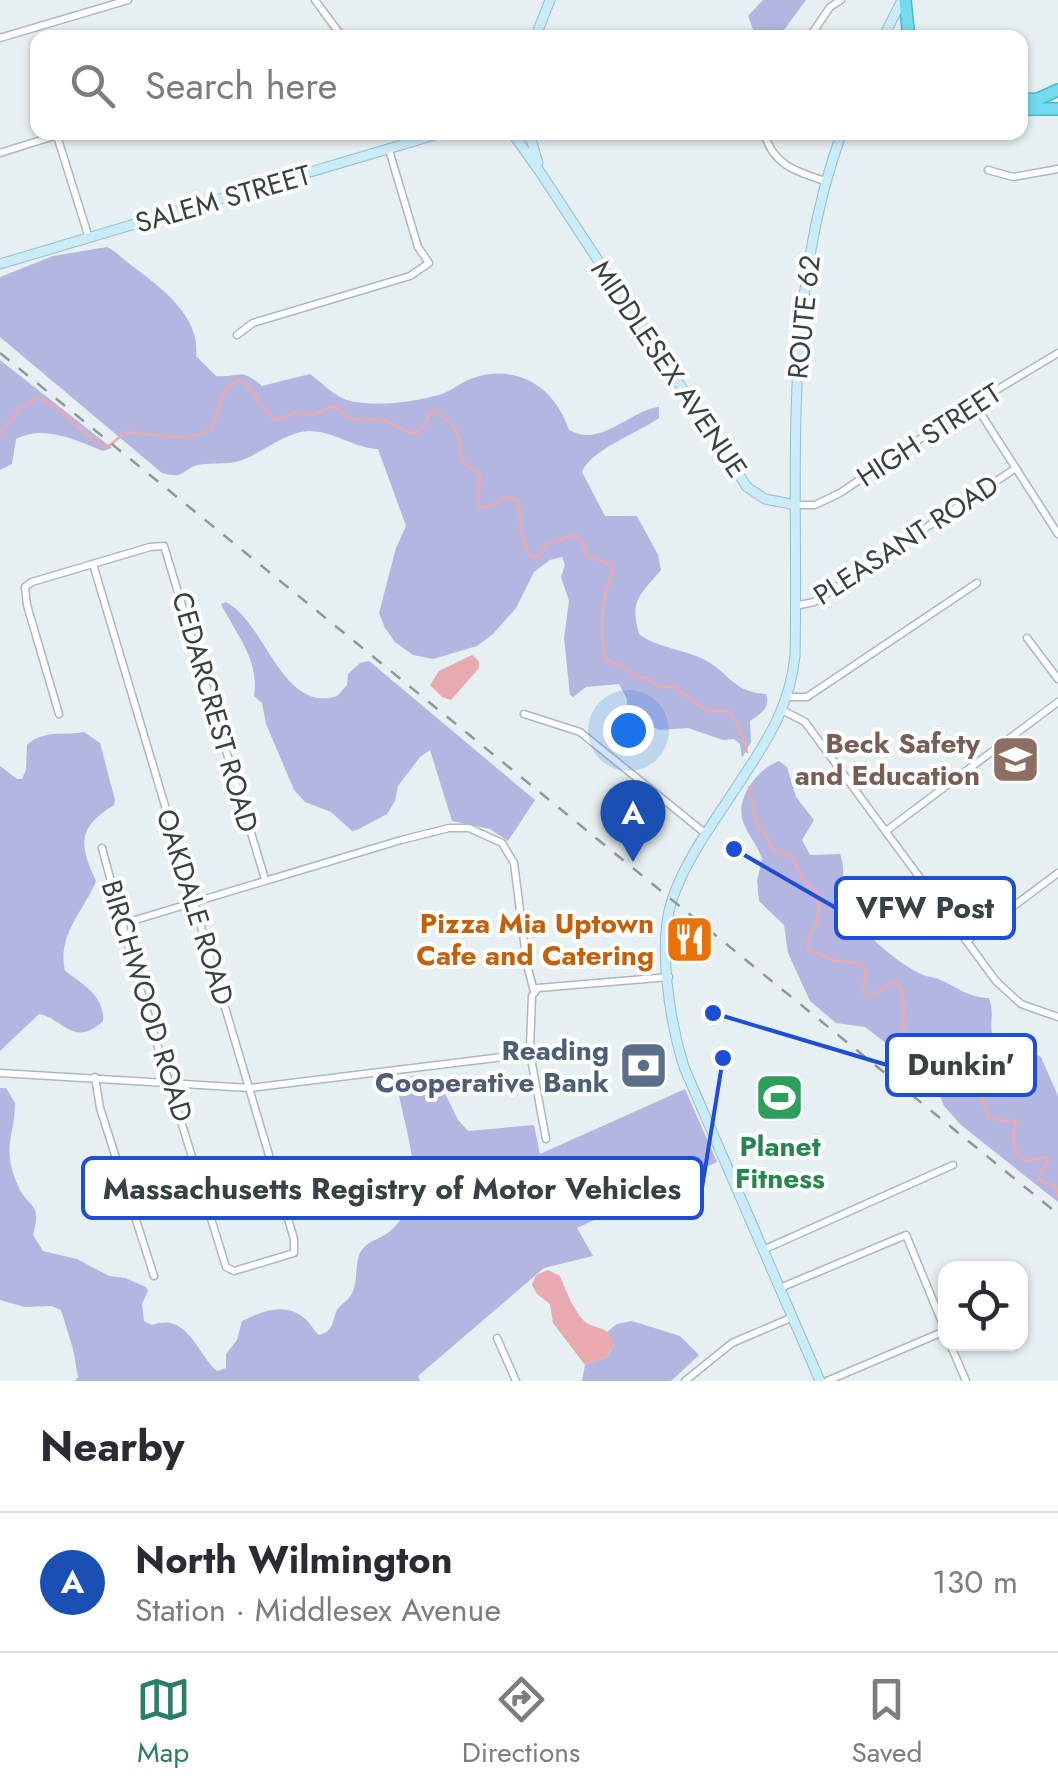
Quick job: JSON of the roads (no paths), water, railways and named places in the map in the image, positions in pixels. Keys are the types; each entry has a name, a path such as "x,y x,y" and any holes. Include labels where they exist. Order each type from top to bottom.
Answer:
{"highway":[{"path":"904,0 907,30"},
{"path":"1028,100 1058,90"},
{"path":"1028,109 1058,109"}],"main road":[{"path":"538,30 550,0"},
{"path":"887,30 904,0"},
{"name":"SALEM STREET","path":"0,264 422,140"},
{"name":"MIDDLESEX AVENUE","path":"517,140 742,480 760,496 796,506"},
{"name":"MIDDLESEX AVENUE","path":"532,140 542,175"},
{"name":"ROUTE 62","path":"796,506 799,321 807,262 839,140"},
{"path":"796,506 794,656 788,697 784,710 685,871 670,907 666,938 675,1032 684,1066 792,1318 824,1381"}],"street":[{"path":"0,38 128,0"},
{"path":"314,0 337,30"},
{"path":"814,30 830,7 841,0"},
{"path":"0,152 42,140"},
{"path":"57,140 89,238"},
{"path":"408,140 410,144"},
{"path":"766,140 782,164 826,182"},
{"path":"237,335 252,324 408,277 430,263 418,247 389,150"},
{"path":"988,170 1014,177 1058,170"},
{"name":"HIGH STREET","path":"796,506 815,505 840,493 974,403 1058,353"},
{"path":"974,403 1058,534"},
{"name":"PLEASANT ROAD","path":"795,606 812,604 1016,468"},
{"name":"CEDARCREST ROAD","path":"93,564 163,546 265,879"},
{"path":"59,714 25,587 93,564"},
{"name":"OAKDALE ROAD","path":"93,564 297,1250"},
{"path":"788,697 810,696 977,583"},
{"path":"1027,638 1058,679"},
{"path":"886,831 1058,702"},
{"path":"784,710 804,721 1008,994 1058,1018"},
{"path":"524,714 580,732 707,834"},
{"path":"122,924 440,829 462,827 488,834 506,847 514,863 534,991 529,1048 546,1140"},
{"name":"BIRCHWOOD ROAD","path":"102,848 227,1269 239,1270 297,1250"},
{"path":"968,941 1058,873"},
{"path":"534,991 543,987 668,977"},
{"path":"0,1072 250,1088 512,1056 529,1048"},
{"path":"95,1077 103,1118 154,1276"},
{"path":"763,1250 953,1165"},
{"path":"780,1288 906,1235 938,1315"},
{"path":"685,1381 732,1343 792,1318"},
{"path":"824,1381 938,1335"},
{"path":"497,1338 516,1381"},
{"path":"953,1351 966,1381"}],"waterway":[{"path":"0,434 20,408 37,398 56,407 106,448 126,432 192,436 212,428 225,390 238,380 276,420 297,412 311,415 335,406 350,418 378,419 413,433 419,431 429,414 438,411 456,431 461,459 480,474 478,507 489,507 505,497 519,500 521,533 529,556 536,558 549,543 575,535 582,541 587,556 613,565 603,610 606,660 635,677 648,678 659,687 675,687 709,712 729,711 747,752"},
{"path":"749,787 757,827 765,833 773,850 792,856 802,879 820,896 808,950 833,960 862,964 866,972 863,991 868,998 896,981 903,997 907,1039 936,1048 951,1059 975,1062 992,1073 992,1091 980,1100 990,1117 1016,1121 1016,1154 1027,1161 1046,1157 1048,1162 1038,1176 1042,1182 1055,1186 1058,1197"}],"railway":[{"path":"0,353 1058,1214"}],"place":[{"name":"Beck Safety and Education","path":"1015,759"},
{"name":"VFW Post","path":"734,849"},
{"name":"North Wilmington","path":"633,862"},
{"name":"Pizza Mia Uptown Cafe and Catering","path":"689,939"},
{"name":"Dunkin'","path":"713,1013"},
{"name":"Massachusetts Registry of Motor Vehicles","path":"723,1058"},
{"name":"Reading Cooperative Bank","path":"644,1066"},
{"name":"Planet Fitness","path":"780,1098"}]}
